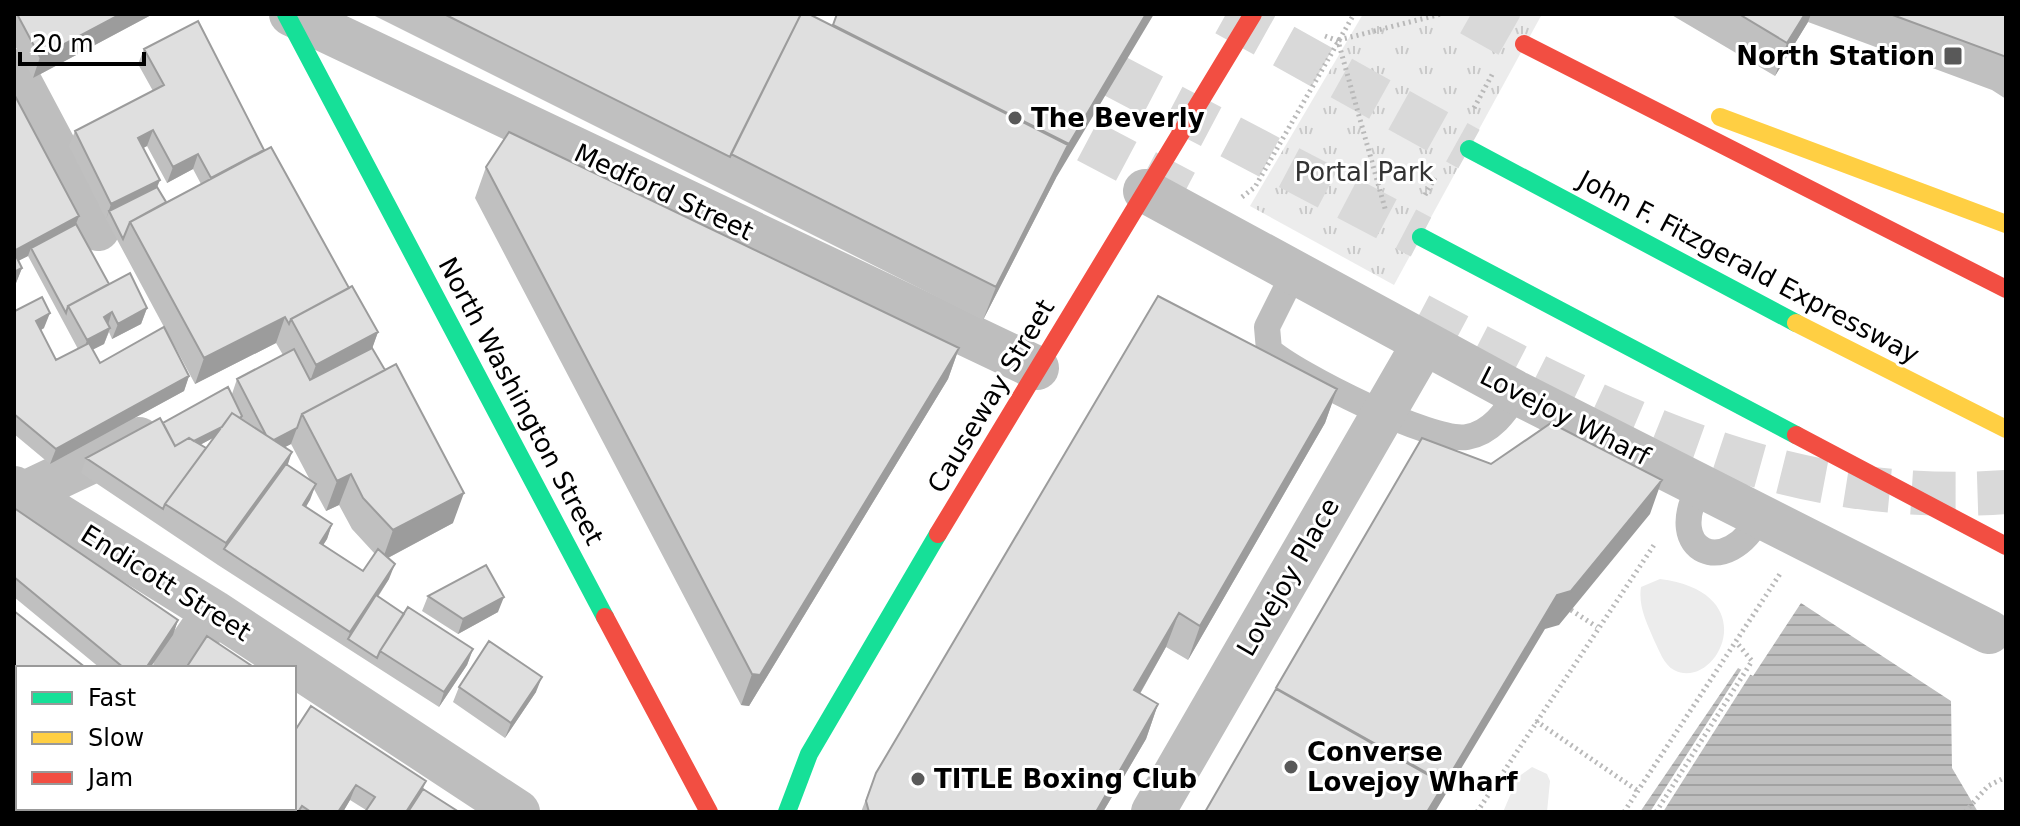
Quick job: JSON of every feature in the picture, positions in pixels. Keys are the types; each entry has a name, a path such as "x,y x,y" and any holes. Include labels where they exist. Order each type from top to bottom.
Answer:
{"main road":[{"name":"North Washington Street","path":"289,14 709,812"},
{"name":"Causeway Street","path":"787,812 809,754 1037,368 1253,14"},
{"path":"2006,224 1524,44 2006,289"},
{"name":"John F. Fitzgerald Expressway","path":"1469,149 1759,304 2006,429"},
{"path":"1421,237 2006,546"}],"street":[{"name":"Medford Street","path":"289,14 1037,368"},
{"path":"14,71 98,229"},
{"name":"Lovejoy Wharf","path":"1145,191 1517,393 1989,632"},
{"name":"Lovejoy Place","path":"1153,812 1424,343"},
{"path":"18,491 181,419"},
{"name":"Endicott Street","path":"18,491 214,612 518,812"},
{"path":"176,666 214,612"}],"lane":[{"path":"1294,273 1267,327 1269,350 1382,414 1417,427 1464,437 1495,423 1517,393"},
{"path":"1700,486 1690,508 1687,527 1691,541 1701,551 1716,554 1736,547 1749,535 1760,516"}],"path":[{"path":"1238,200 1255,187 1354,14"},
{"path":"1325,36 1338,41 1441,14"},
{"path":"1338,41 1388,218"},
{"path":"1477,812 1656,542"},
{"path":"1624,812 1785,567"},
{"path":"1571,610 1597,627"},
{"path":"1656,812 1752,661 1737,643"},
{"path":"1536,721 1638,791"},
{"path":"1965,812 1988,786 2006,777"}],"green space":[{"name":"Portal Park","path":"1363,14 1542,14 1394,285 1250,206"},
{"path":"1660,579 1693,588 1714,602 1723,620 1723,638 1717,655 1705,667 1690,673 1674,670 1660,653 1644,614 1640,594 1641,587"},
{"path":"1532,767 1547,774 1550,781 1547,812 1503,812 1518,777"}],"shaded area":[{"path":"1801,603 1951,701 1952,768 1978,812 1640,812 1738,668 1753,676"}],"pier":[{"path":"1743,667 1752,672 1663,812 1650,812"}],"building":[{"path":"17,14 121,14 40,57"},
{"path":"444,14 801,14 730,157"},
{"path":"801,14 809,14 1068,145 996,287 731,154"},
{"name":"The Beverly","path":"837,14 1146,14 1069,144 833,25"},
{"path":"1739,14 1805,14 1787,43"},
{"path":"1890,14 2006,14 2006,58 2004,56"},
{"path":"198,21 264,150 211,178 198,154 173,167 153,130 138,138 160,180 111,204 75,131 164,85 144,49"},
{"path":"14,94 79,216 14,251"},
{"path":"509,132 959,348 760,675 752,674 486,167"},
{"path":"271,147 349,288 291,319 289,324 285,317 204,358 130,222"},
{"path":"157,187 166,202 130,222 123,239 109,211"},
{"path":"76,224 109,284 68,306 66,313 31,248"},
{"path":"14,252 22,268 14,272"},
{"path":"130,273 147,308 118,324 112,312 104,317 110,328 87,340 68,306"},
{"path":"352,286 378,332 316,365 291,319"},
{"path":"1158,296 1337,389 1200,626 1179,613 1134,690 1158,704 1096,812 869,812 866,801 876,773"},
{"path":"42,297 50,313 36,321 56,360 89,343 100,363 164,327 189,376 56,449 14,414 14,310"},
{"path":"372,348 385,370 302,414 297,428 274,440 266,435 237,379 294,349 310,380"},
{"path":"396,364 464,493 393,530 363,498 351,474 337,481 302,414"},
{"path":"228,387 242,416 240,418 232,413 222,427 194,441 189,438 175,446 163,423"},
{"path":"232,413 292,452 226,543 165,504"},
{"path":"160,418 175,446 189,438 206,448 163,509 86,458"},
{"path":"1551,423 1662,480 1571,591 1557,595 1445,783 1276,688 1422,438 1491,464"},
{"path":"286,464 316,484 303,505 332,524 320,543 363,571 378,549 395,564 350,632 224,549"},
{"path":"14,508 178,620 147,666 122,666 14,577"},
{"path":"486,565 504,597 463,619 428,596"},
{"path":"376,595 404,614 377,658 348,639"},
{"path":"408,607 473,649 444,692 380,651"},
{"path":"14,611 83,666 16,666 16,670"},
{"path":"207,636 252,666 187,666"},
{"path":"489,641 542,677 511,723 459,687"},
{"path":"1276,689 1444,784 1427,812 1205,812"},
{"path":"16,696 16,754 14,753"},
{"path":"311,706 426,781 406,812 365,812 375,797 356,785 338,812 311,812 302,806 298,812 281,812 278,810 296,810 296,729"},
{"path":"423,789 459,812 408,812"},
{"path":"100,810 186,810 185,812"},
{"path":"252,810 255,812 203,812"}],"tunnel":[{"path":"997,14 1421,237"},
{"path":"1226,14 1469,149"},
{"path":"1471,14 1524,44"},
{"path":"1029,110 1188,194"},
{"path":"1419,315 1560,388 1630,420 1773,470 1847,485 1925,493 2006,492"}],"traffic: fast":[{"path":"286,14 605,617"},
{"path":"1469,149 1796,323"},
{"path":"1421,237 1796,435"},
{"path":"787,812 809,754 938,534"}],"traffic: slow":[{"path":"1720,117 2006,224"},
{"path":"1796,323 2006,429"}],"traffic: jam":[{"path":"938,534 1253,14"},
{"path":"1524,44 2006,289"},
{"path":"1796,435 2006,546"},
{"path":"605,617 709,812"}],"place":[{"name":"North Station","path":"1953,56"},
{"name":"The Beverly","path":"1015,118"},
{"name":"Converse Lovejoy Wharf","path":"1291,767"},
{"name":"TITLE Boxing Club","path":"918,779"}]}
